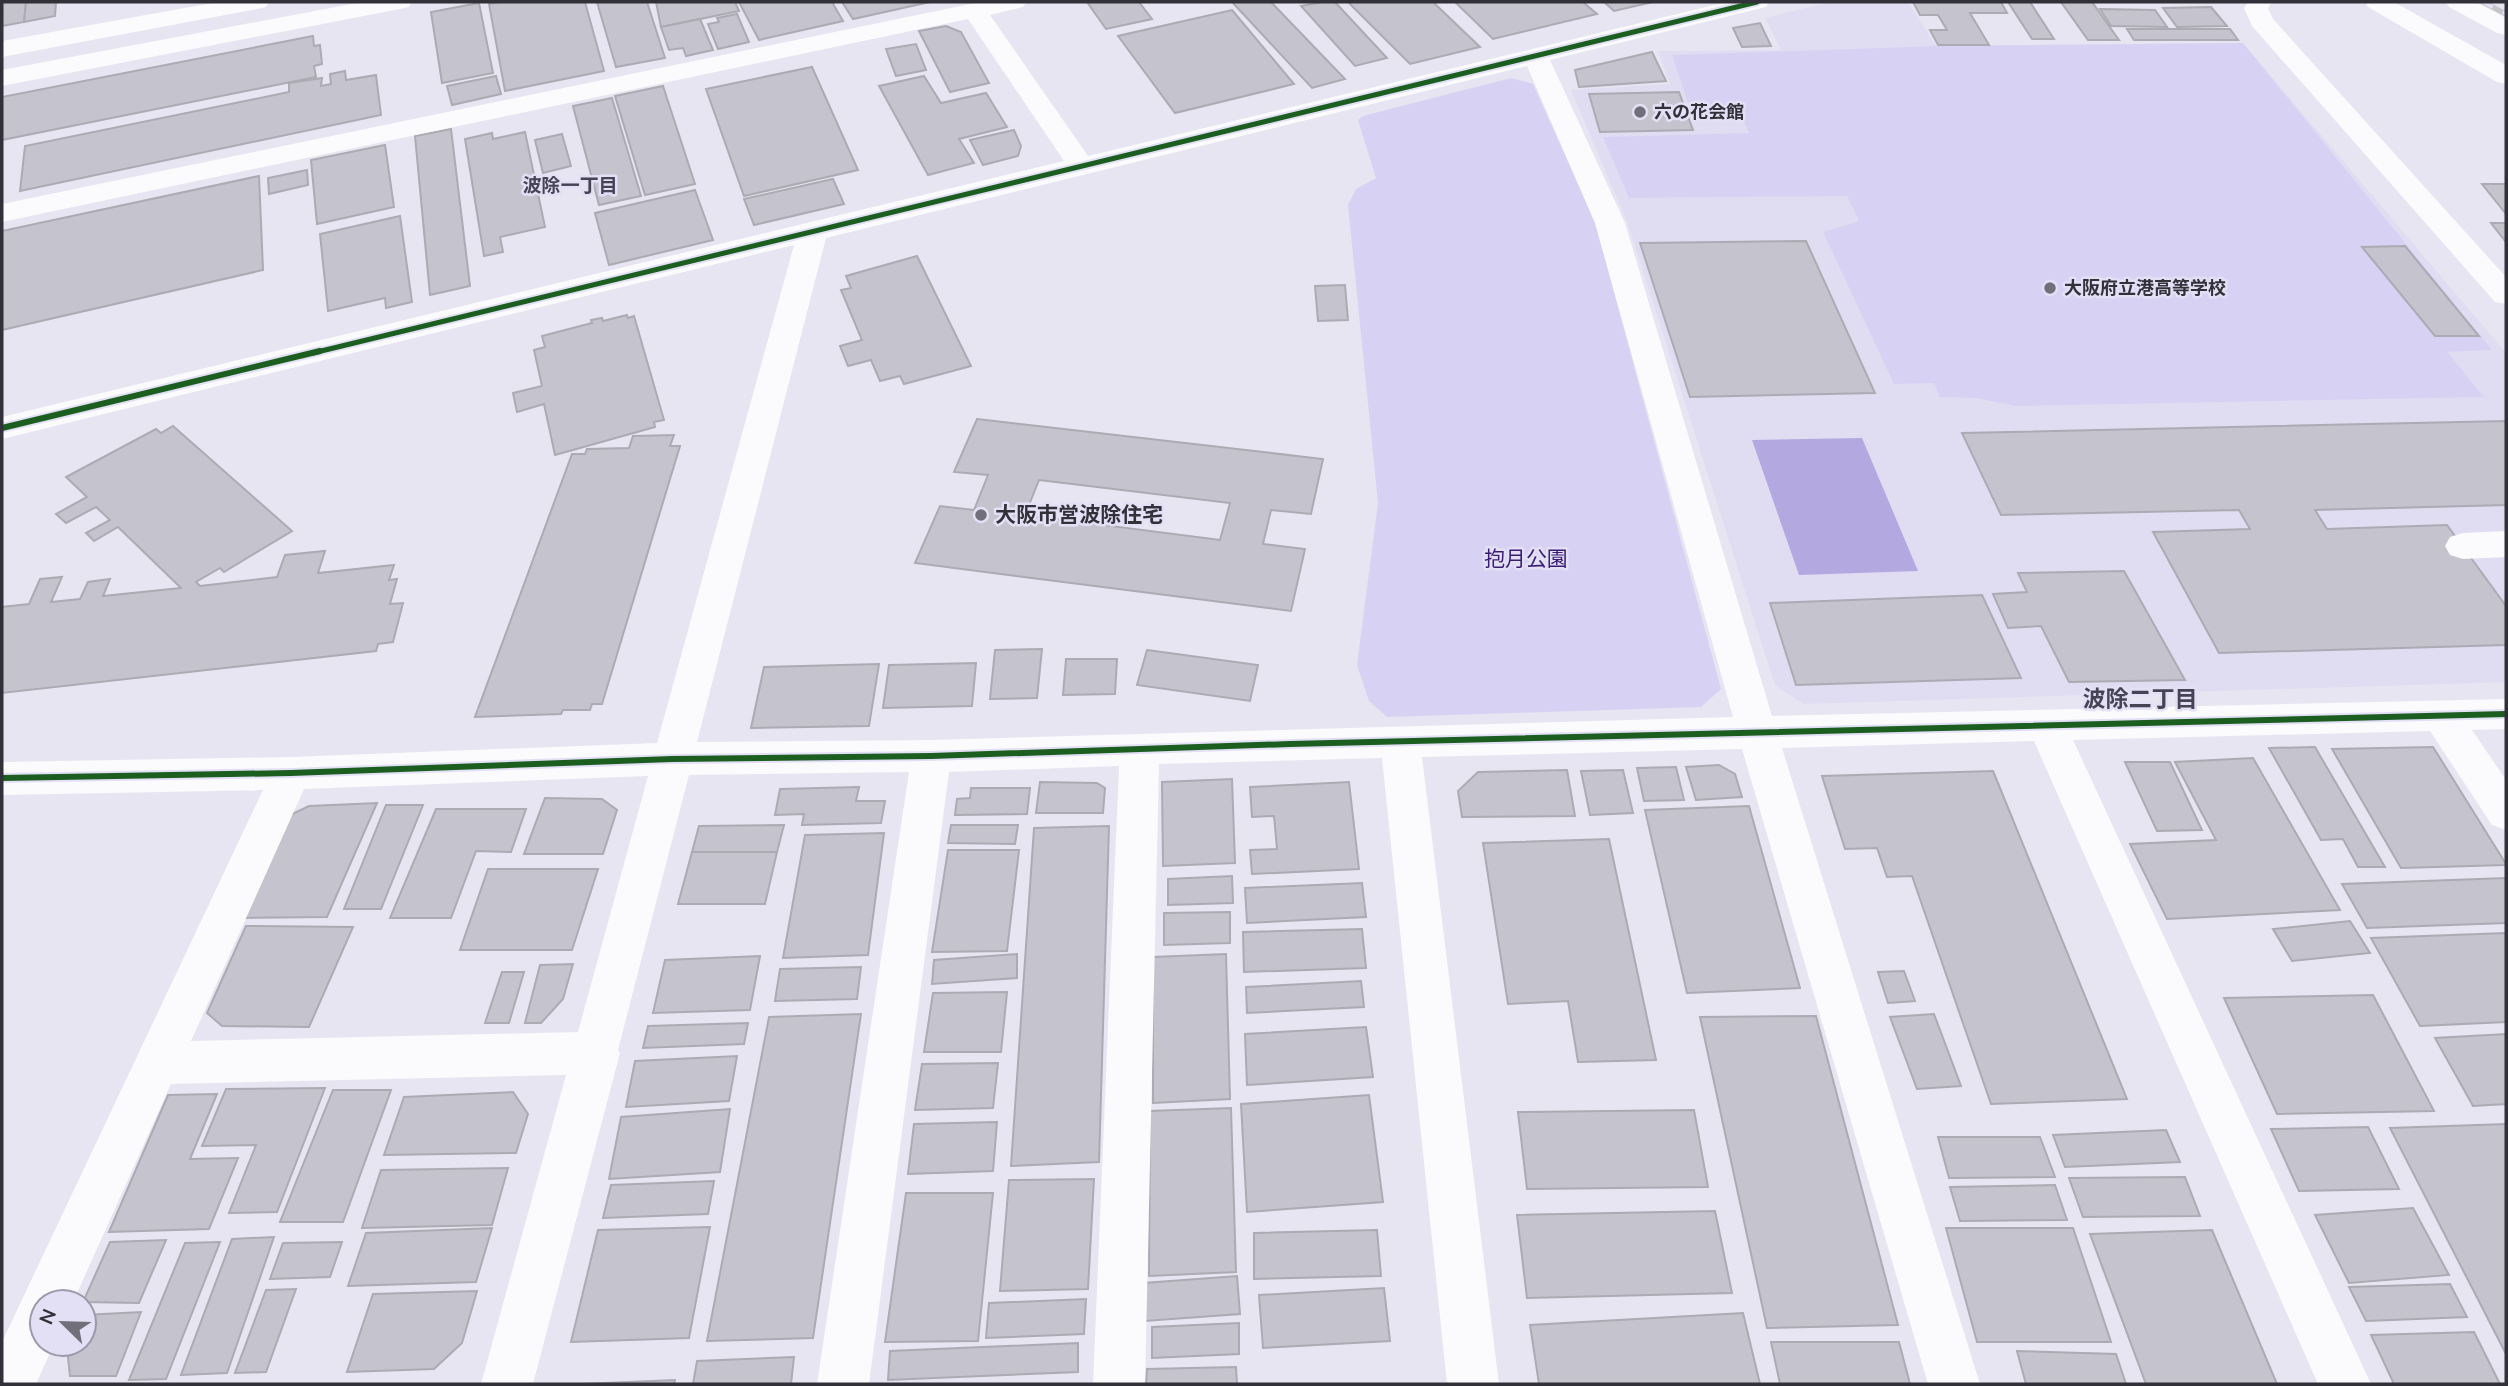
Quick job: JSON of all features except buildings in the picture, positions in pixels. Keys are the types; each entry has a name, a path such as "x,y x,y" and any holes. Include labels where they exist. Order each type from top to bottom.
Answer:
{"main road":[{"path":"2,49 257,2"},
{"path":"2,78 400,2"},
{"path":"2,213 1014,2"},
{"path":"2,428 1757,2"},
{"path":"2260,2 2256,8 2261,21 2506,295"},
{"path":"2377,2 2505,75"},
{"path":"2458,2 2506,28"},
{"path":"974,10 1082,166"},
{"path":"1535,55 1610,223 1757,732 1954,1384"},
{"path":"507,1384 597,1053 813,230"},
{"path":"2506,518 2494,518 2506,534"},
{"path":"2463,546 2506,544"},
{"path":"2,778 291,773 672,759 931,756 1400,741 2506,714"},
{"path":"2441,716 2506,813"},
{"path":"2046,724 2345,1384"},
{"path":"1400,741 1473,1384"},
{"path":"1119,1384 1140,749"},
{"path":"844,1384 931,756"},
{"path":"54,1288 291,773"},
{"path":"158,1063 597,1053"},
{"path":"9,1384 28,1343"}],"shaded area":[{"name":"大阪府立港高等学校","path":"1831,2 1908,2 1936,46 2243,43 2506,353 2506,682 1803,704 1775,685 1628,224 1571,90 1670,84 1658,51 1781,50 1765,18"},
{"path":"1862,438 1918,571 1799,575 1752,440"}],"green space":[{"path":"2243,43 2492,350 2447,352 2484,397 2015,406 1976,398 1940,397 1934,383 1894,384 1823,232 1859,221 1847,196 1629,198 1603,137 1749,133 1743,120 1694,121 1672,55 1936,46"},
{"name":"抱月公園","path":"1511,78 1533,84 1595,222 1721,689 1701,707 1387,717 1369,701 1357,665 1378,503 1348,205 1356,189 1376,178 1358,120 1363,116"}],"railway":[{"path":"2483,2 2506,14"}],"cycle path":[{"path":"2,428 1757,2"},
{"path":"2,778 291,773 672,759 931,756 1290,744 2506,714"}],"place":[{"name":"六の花会館","path":"1640,112"},
{"name":"大阪府立港高等学校","path":"2050,288"},
{"name":"大阪市営波除住宅","path":"981,515"}],"district":[{"name":"波除一丁目","path":"570,185"},
{"name":"波除二丁目","path":"2140,699"}]}
